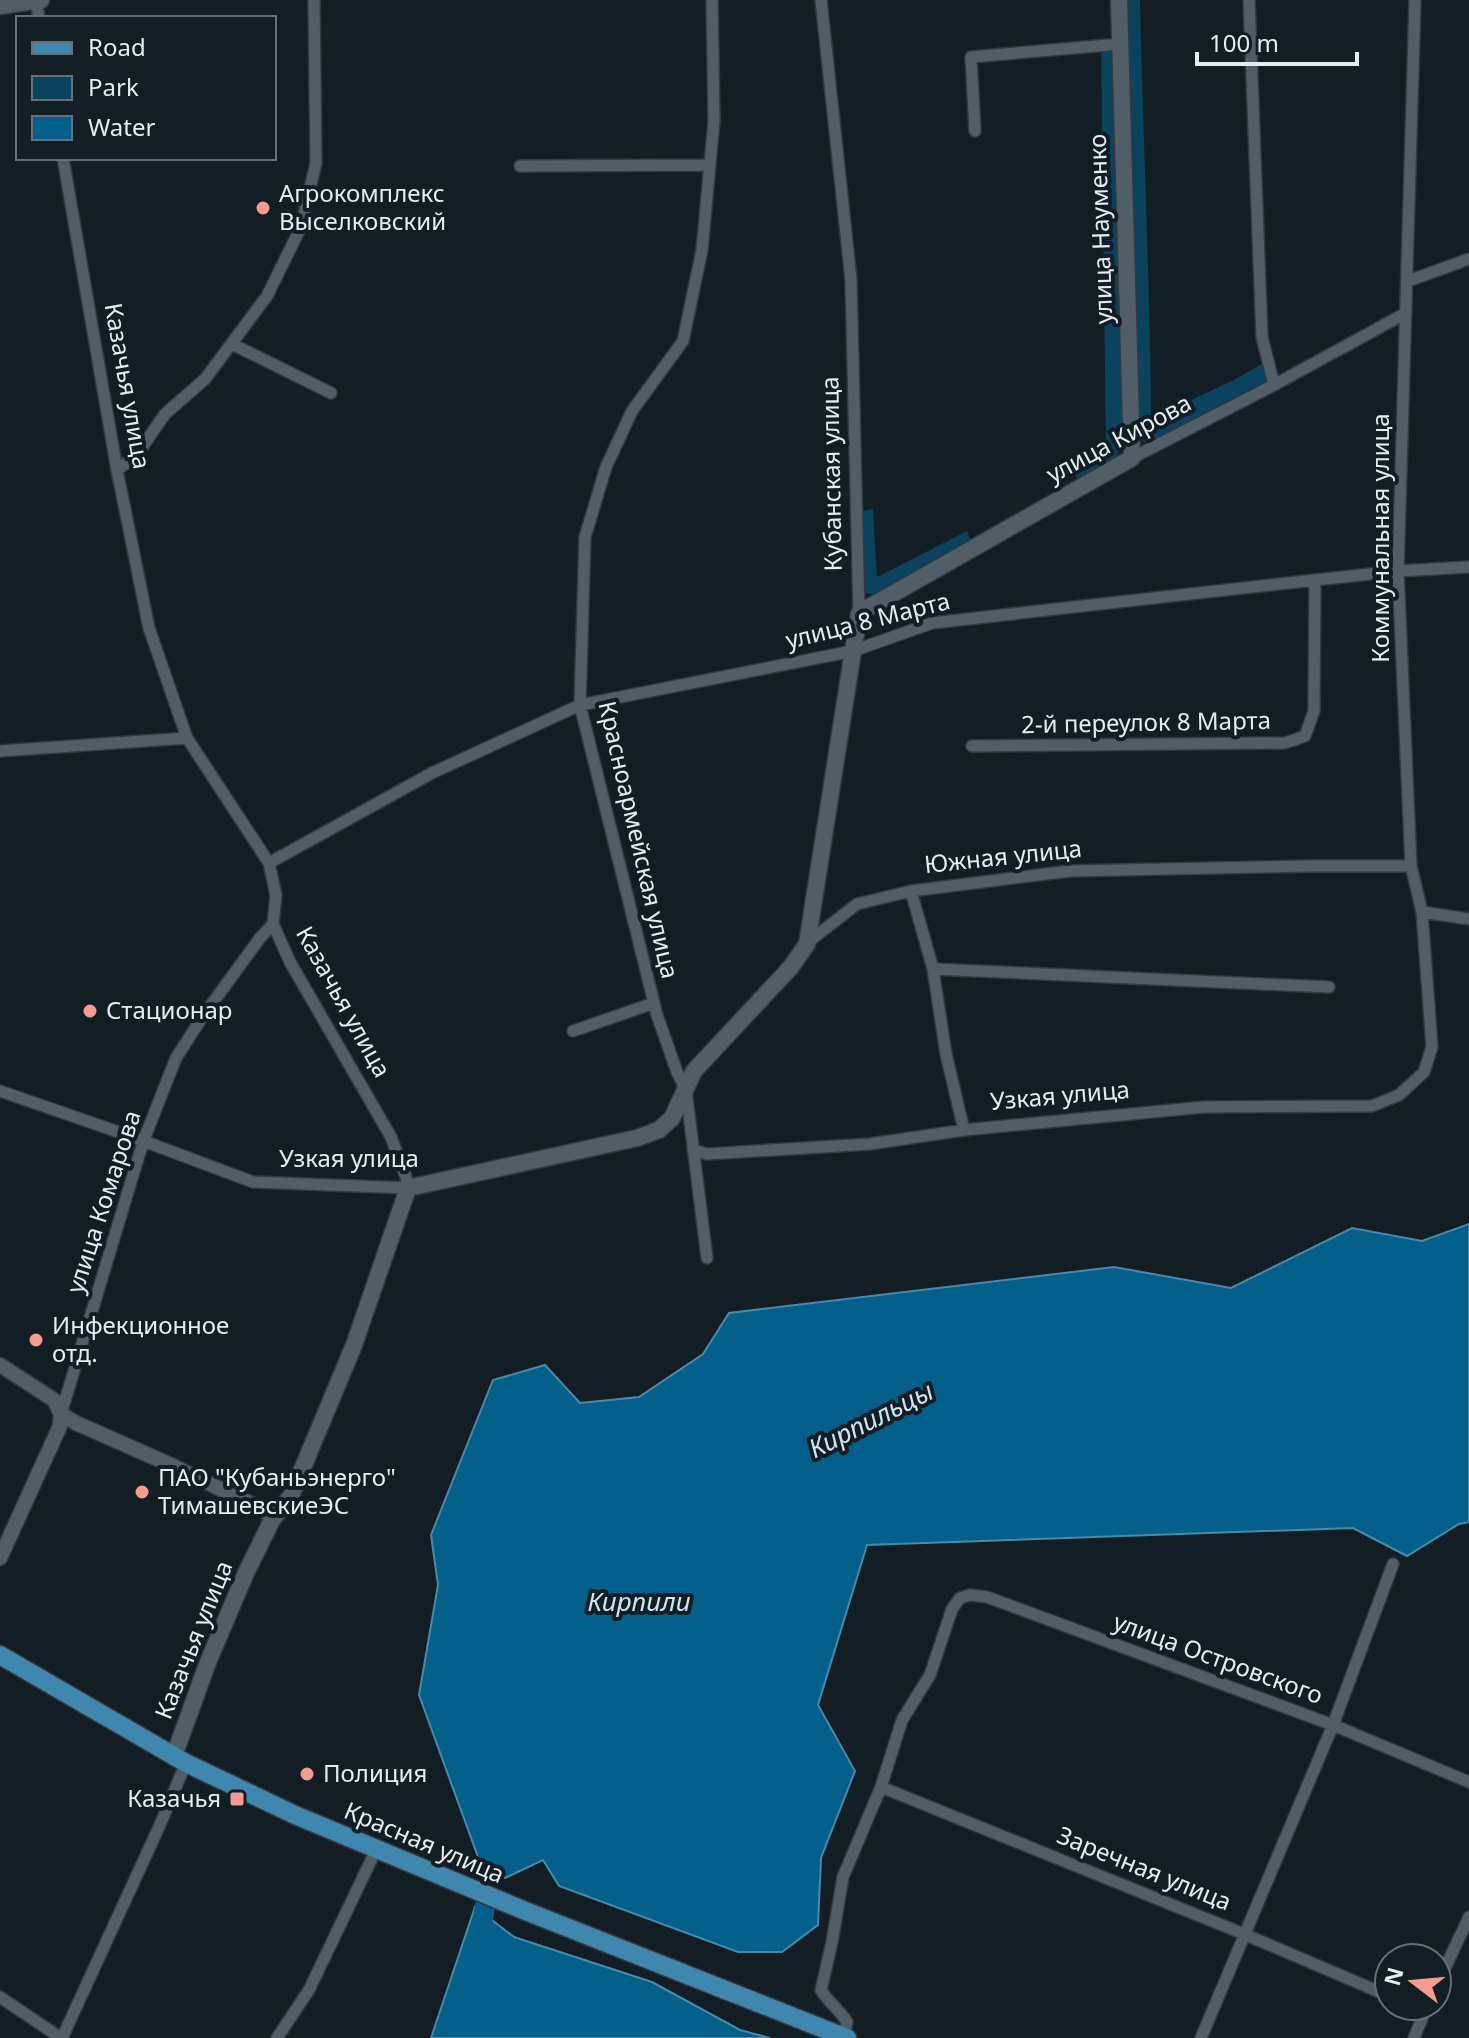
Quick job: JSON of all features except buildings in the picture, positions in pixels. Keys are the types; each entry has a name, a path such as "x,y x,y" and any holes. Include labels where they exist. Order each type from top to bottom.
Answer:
{"main road":[{"path":"0,6 38,0"},
{"name":"улица Науменко","path":"1119,0 1132,458"},
{"name":"улица Кирова","path":"859,613 1132,458"},
{"name":"Кубанская улица","path":"807,944 859,613"},
{"name":"Южная улица","path":"686,1090 694,1071 791,967 807,944"},
{"name":"Узкая улица","path":"408,1188 637,1138 667,1125 686,1090"},
{"name":"Казачья улица","path":"180,1760 208,1662 272,1520 291,1496 354,1345 408,1188"},
{"name":"Красная улица","path":"0,1655 180,1760 295,1815 523,1910 846,2038"}],"street":[{"path":"117,470 136,456 165,414 205,379 232,344 267,296 301,227 316,163 314,0"},
{"name":"Красноармейская улица","path":"707,1258 686,1090 654,1003 580,705 585,537 606,467 632,411 683,341 702,250 714,121 712,0"},
{"name":"Кубанская улица","path":"821,0 851,280 859,613"},
{"path":"1249,0 1262,337 1274,385"},
{"name":"Коммунальная улица","path":"1415,0 1398,571 1411,866 1422,912 1432,1047 1424,1072"},
{"path":"975,131 971,57 1120,44"},
{"name":"Казачья улица","path":"63,160 117,470 149,628 187,738 269,863 276,895 273,924 290,962 391,1137 408,1188"},
{"path":"520,166 710,165"},
{"path":"1408,281 1469,259"},
{"name":"улица Кирова","path":"1132,458 1406,313"},
{"path":"232,344 331,393"},
{"name":"улица 8 Марта","path":"269,863 432,773 580,705 853,651 932,623 1398,571 1469,567"},
{"name":"2-й переулок 8 Марта","path":"972,746 1285,743 1305,736 1314,711 1315,580"},
{"path":"0,751 187,738"},
{"name":"Южная улица","path":"807,944 857,904 911,891 1070,871 1411,866"},
{"path":"911,891 933,969 946,1054 964,1130"},
{"path":"1422,912 1469,919"},
{"name":"улица Комарова","path":"0,1558 60,1426 61,1414 143,1142 176,1058 203,1016 273,924"},
{"path":"933,969 1329,987"},
{"path":"573,1031 654,1003"},
{"name":"Узкая улица","path":"693,1150 707,1154 870,1144 964,1130 1204,1107 1372,1106 1399,1095 1424,1072"},
{"name":"Узкая улица","path":"0,1091 253,1182 408,1188"},
{"path":"0,1365 54,1400 61,1414 76,1423 266,1511 272,1520"},
{"path":"1201,2038 1333,1725 1393,1564"},
{"name":"улица Островского","path":"881,1787 902,1720 930,1675 952,1609 960,1598 970,1595 987,1597 1333,1725 1469,1782"},
{"name":"Казачья улица","path":"61,2038 159,1827 180,1760"},
{"path":"846,2038 847,2022 825,1997 821,1990 822,1982 843,1877 881,1787"},
{"name":"Заречная улица","path":"881,1787 1373,1989"},
{"path":"277,2038 309,1990 376,1850"},
{"path":"1453,1951 1469,1917"},
{"path":"0,1997 61,2038"}],"green space":[{"path":"1124,0 1140,0 1151,419 1263,363 1269,378 1268,385 1148,443 1138,440"},
{"path":"1101,48 1114,48 1124,436 1114,459 1079,480 1074,473 1103,457 1106,452"},
{"path":"873,509 877,577 967,531 971,541 874,595 863,592 860,511"}],"water":[{"name":"Кирпили","path":"1469,1224 1469,1522 1459,1524 1407,1556 1353,1528 867,1545 818,1705 855,1771 821,1858 818,1925 782,1952 738,1952 559,1886 543,1860 505,1878 478,1857 419,1695 438,1585 431,1535 493,1380 545,1365 580,1403 639,1397 703,1354 729,1313 1114,1267 1231,1288 1352,1228 1422,1241"},
{"path":"475,1907 514,1937 652,1982 740,2030 770,2038 431,2038"}],"waterway":[{"name":"Кирпильцы","path":"479,1940 486,1901"}],"place":[{"name":"Агрокомплекс Выселковский","path":"263,208"},
{"name":"Стационар","path":"90,1011"},
{"name":"Инфекционное отд.","path":"36,1340"},
{"name":"ПАО \"Кубаньэнерго\" ТимашевскиеЭС","path":"142,1492"},
{"name":"Полиция","path":"307,1774"},
{"name":"Казачья","path":"237,1799"}]}
